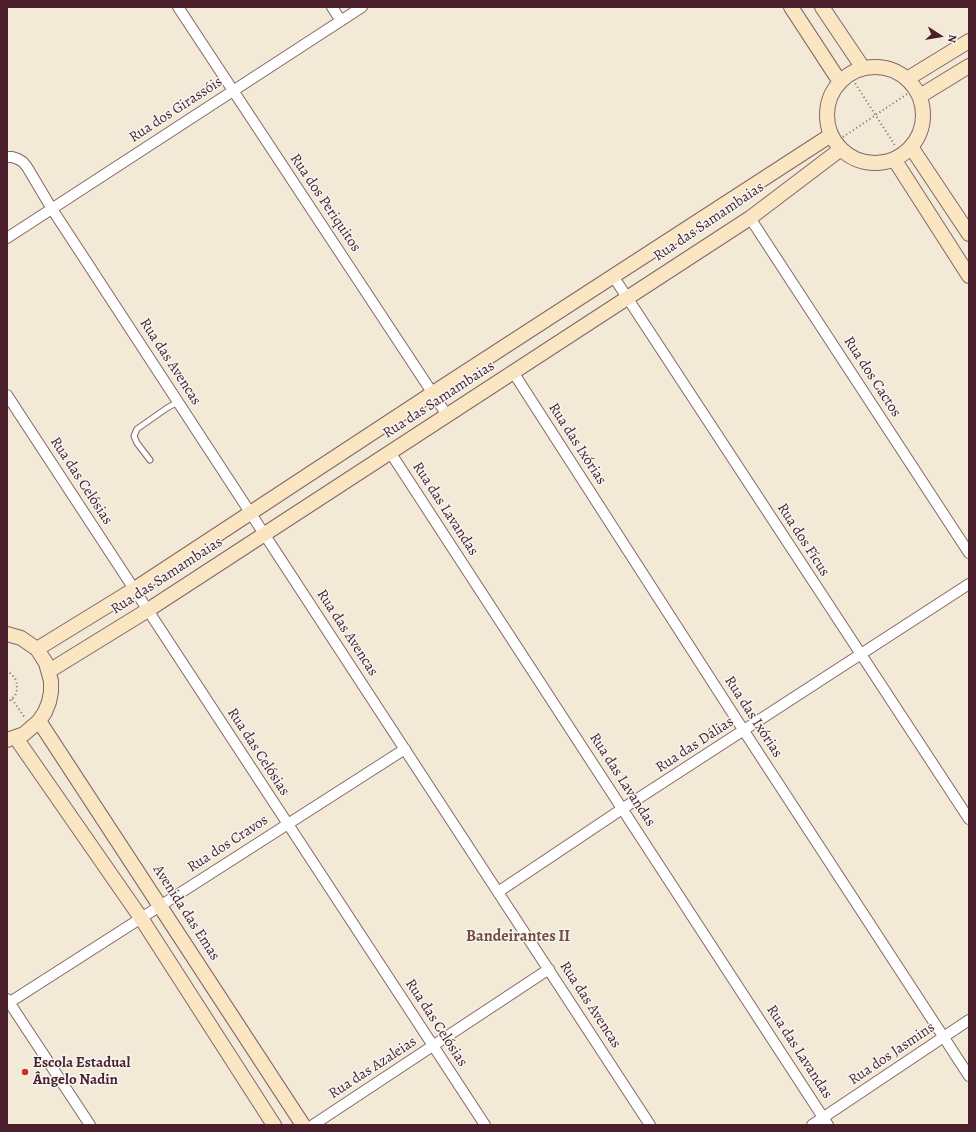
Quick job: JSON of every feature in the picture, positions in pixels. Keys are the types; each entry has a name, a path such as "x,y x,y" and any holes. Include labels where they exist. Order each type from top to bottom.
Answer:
{"street":[{"name":"Rua dos Periquitos","path":"178,7 447,415"},
{"path":"332,7 341,21"},
{"name":"Rua dos Girassóis","path":"7,238 362,7"},
{"path":"791,7 844,78"},
{"path":"822,7 862,68"},
{"path":"914,88 969,41"},
{"path":"874,66 897,72 914,88 923,110 922,123 918,136 902,154 880,163 866,162 853,158 836,142 828,124 827,113 833,91 844,78 862,68 874,66"},
{"path":"914,88 969,66"},
{"name":"Rua das Samambaias","path":"49,671 148,610 750,218 836,142"},
{"name":"Rua das Samambaias","path":"37,649 133,590 613,276 836,142"},
{"path":"902,154 969,234"},
{"path":"902,154 969,276"},
{"name":"Rua das Avencas","path":"7,157 18,159 27,167 52,209 650,1125"},
{"name":"Rua dos Cactos","path":"750,218 969,553"},
{"name":"Rua dos Fícus","path":"613,276 969,819"},
{"name":"Rua das Ixórias","path":"513,372 744,731 969,1076"},
{"name":"Rua das Celósias","path":"7,395 133,590 148,610 485,1125"},
{"name":"Rua das Lavandas","path":"390,452 826,1121"},
{"name":"Rua das Dálias","path":"498,892 622,809 969,584"},
{"path":"7,634 21,638 37,649 49,671 51,681 49,702 39,721 32,729 11,739 141,918 274,1125"},
{"name":"Avenida das Emas","path":"39,721 161,905 303,1125"},
{"name":"Rua dos Cravos","path":"8,1002 405,749"},
{"name":"Rua das Azaleias","path":"313,1125 549,969"},
{"path":"8,1002 90,1125"},
{"name":"Rua dos Jasmins","path":"812,1125 826,1121 969,1020"}],"lane":[{"path":"150,460 137,443 134,436 136,429 178,402"}],"path":[{"path":"844,78 876,115 902,154"},
{"path":"836,142 914,88"},
{"path":"7,670 15,678 17,690 15,696 7,703"}],"place":[{"name":"Escola Estadual Ângelo Nadin","path":"25,1072"}],"district":[{"name":"Bandeirantes II","path":"518,937"}]}
